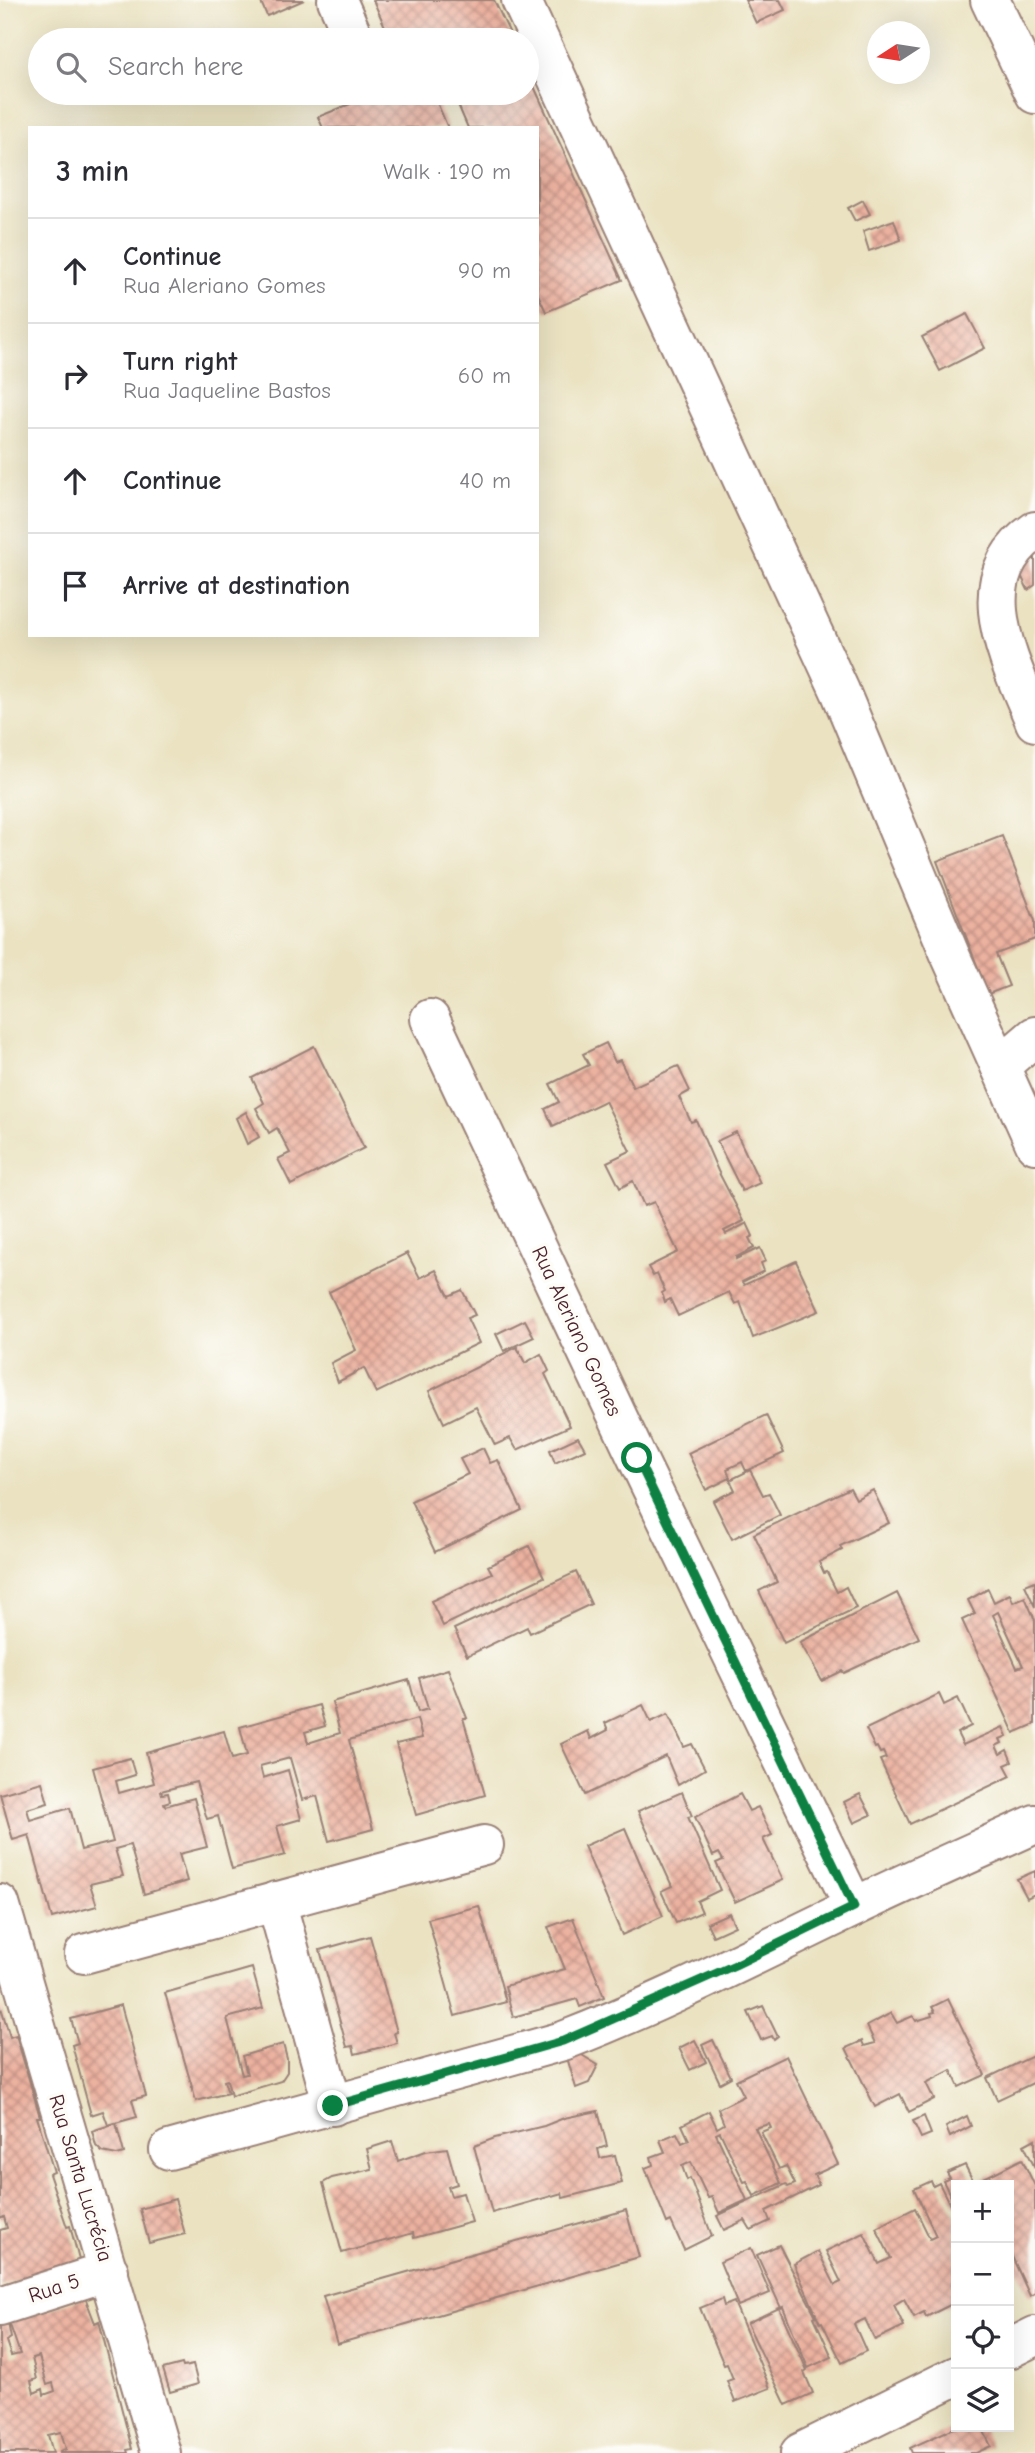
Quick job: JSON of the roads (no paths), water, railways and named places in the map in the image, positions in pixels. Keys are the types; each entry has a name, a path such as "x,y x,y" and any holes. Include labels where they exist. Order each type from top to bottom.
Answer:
{"street":[{"path":"521,0 534,28"},
{"path":"990,0 1035,94"},
{"path":"539,39 840,691 946,945 1035,1144"},
{"path":"1035,531 1013,552 1000,573 996,609 1004,644 1035,722"},
{"name":"Rua Aleriano Gomes","path":"430,1019 643,1470 854,1907"},
{"path":"1000,1066 1035,1035"},
{"path":"169,2150 563,2041 735,1965 1035,1824"},
{"path":"83,1954 484,1845"},
{"path":"276,1901 333,2106"},
{"name":"Rua Santa Lucrécia","path":"1,1915 161,2453"},
{"name":"Rua 5","path":"0,2306 109,2271"},
{"path":"1014,2346 1035,2336"},
{"path":"800,2453 951,2378"}]}
